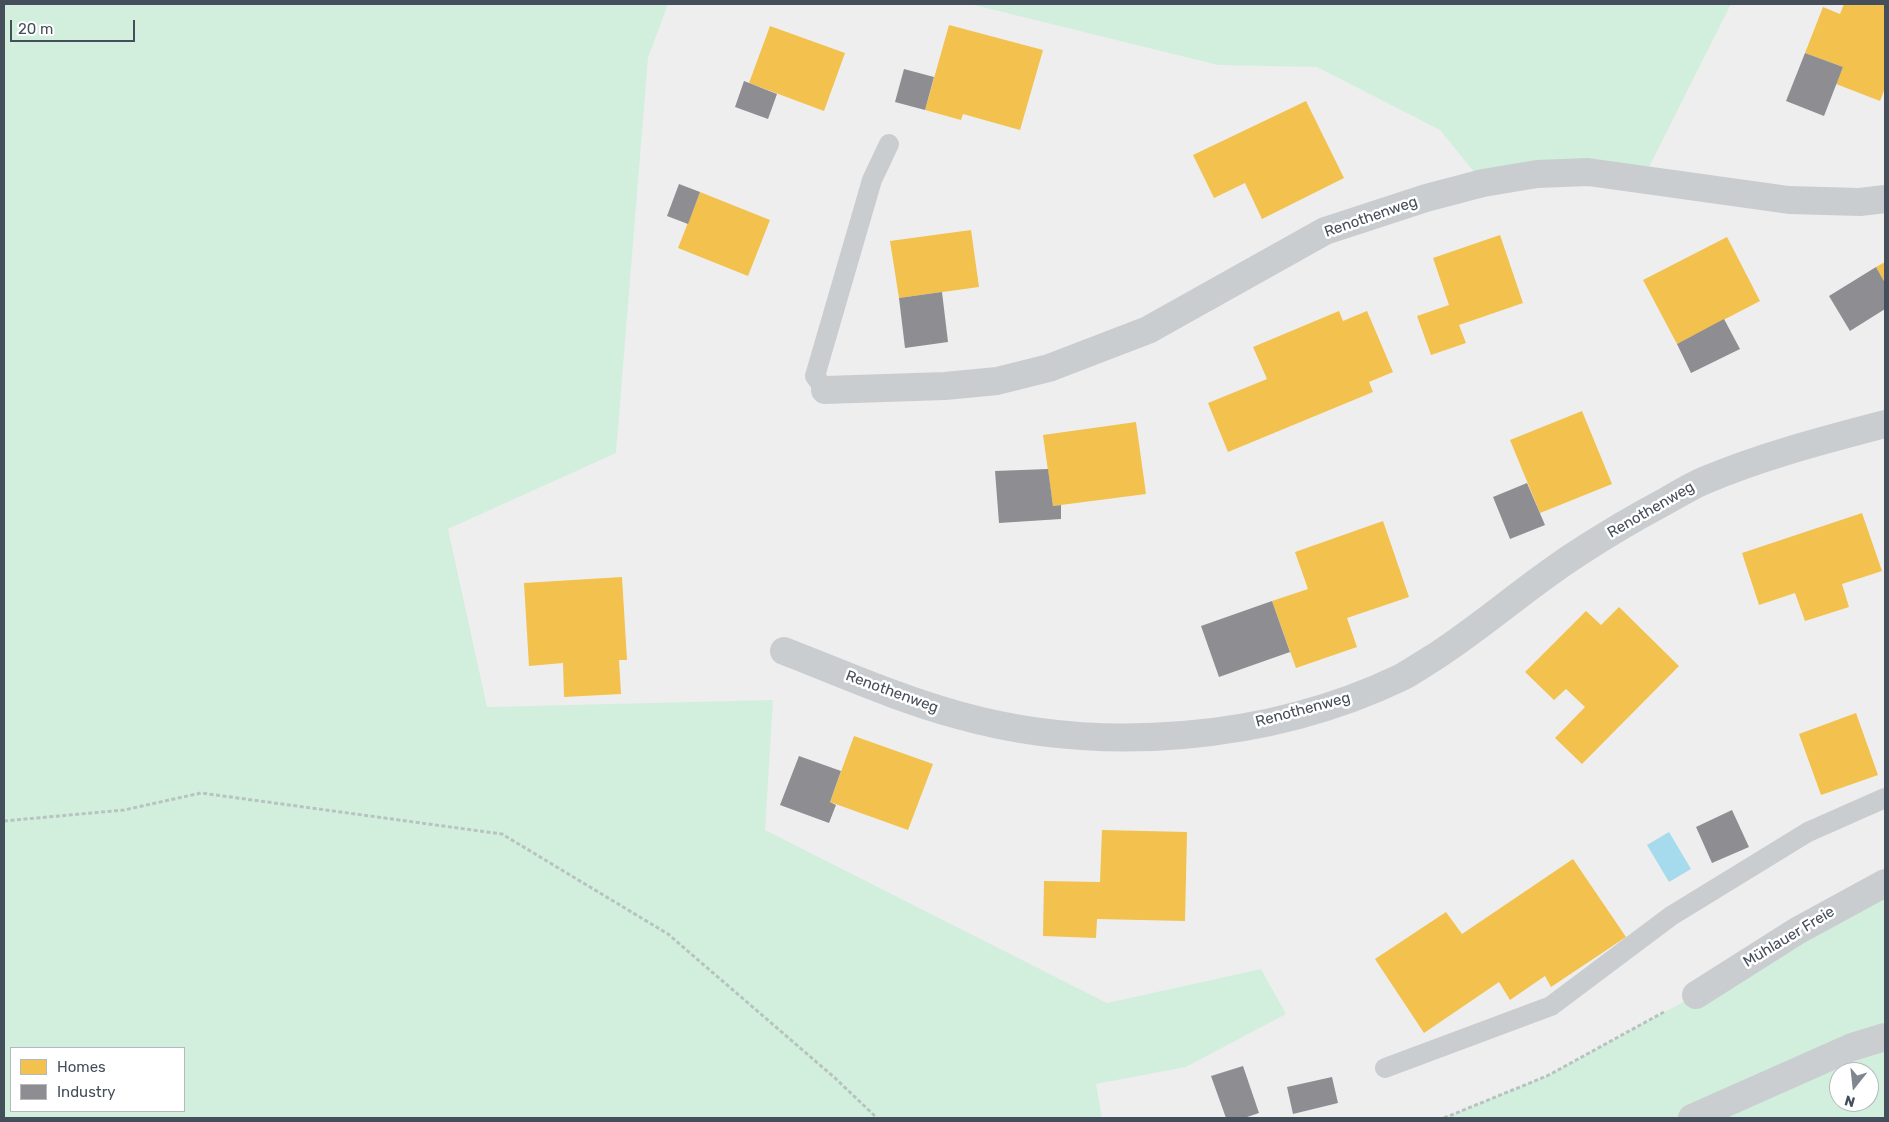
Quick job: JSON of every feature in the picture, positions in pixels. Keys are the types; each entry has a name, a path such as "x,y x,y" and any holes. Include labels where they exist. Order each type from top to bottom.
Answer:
{"main road":[{"path":"1692,1118 1852,1047 1885,1037"}],"street":[{"name":"Renothenweg","path":"825,390 945,386 997,381 1050,368 1148,330 1324,231 1426,198 1483,183 1537,174 1588,172 1789,200 1860,202 1885,199"},
{"name":"Renothenweg","path":"784,651 958,715 1022,729 1085,737 1152,738 1219,731 1273,720 1341,703 1404,676 1457,642 1576,554 1639,515 1701,482 1791,449 1885,424"},
{"name":"Mühlauer Freie","path":"1696,995 1797,931 1885,883"}],"lane":[{"path":"825,390 814,376 872,180 888,144"},
{"path":"1385,1068 1551,1006 1672,916 1808,832 1885,798"}],"path":[{"path":"4,821 124,810 201,793 502,834 668,934 834,1078 877,1118"},
{"path":"1444,1118 1547,1076 1696,995"}],"green space":[{"path":"4,4 668,4 648,58 616,453 448,529 487,707 773,700 765,830 1107,1003 1261,969 1286,1014 1186,1067 1096,1084 1102,1118 4,1118"},
{"path":"970,4 1731,4 1643,179 1483,183 1440,130 1317,67 1218,65"},
{"path":"1885,883 1885,1118 1444,1118 1547,1076 1696,995"}],"water":[{"path":"1669,832 1691,869 1669,882 1647,845"}],"building: Homes":[{"path":"1844,4 1885,4 1885,88 1880,101 1836,84 1843,67 1805,53 1823,7 1840,14"},
{"path":"949,25 1043,50 1020,130 963,114 961,120 925,110"},
{"path":"770,26 845,53 824,111 749,83"},
{"path":"1306,101 1344,178 1262,219 1245,183 1214,198 1193,155"},
{"path":"700,192 770,220 748,276 678,248"},
{"path":"971,230 979,287 899,298 890,241"},
{"path":"1500,235 1523,303 1459,325 1466,343 1431,355 1417,316 1449,305 1433,258"},
{"path":"1727,237 1760,301 1677,344 1643,280"},
{"path":"1885,262 1885,283 1876,267"},
{"path":"1339,311 1343,321 1367,311 1393,372 1369,382 1373,392 1228,452 1208,403 1267,379 1253,347"},
{"path":"1582,411 1612,484 1540,513 1510,440"},
{"path":"1136,422 1146,494 1053,506 1043,435"},
{"path":"1862,513 1882,571 1842,584 1849,607 1805,621 1795,593 1759,605 1742,553"},
{"path":"1383,521 1409,597 1347,618 1357,647 1296,668 1272,601 1308,589 1295,552"},
{"path":"622,577 627,660 619,660 621,694 564,697 563,663 529,666 524,583"},
{"path":"1619,607 1679,666 1582,764 1555,738 1585,707 1566,689 1554,700 1525,672 1586,611 1601,625"},
{"path":"1856,713 1878,775 1821,795 1799,734"},
{"path":"854,736 933,764 908,830 830,802"},
{"path":"1102,830 1187,832 1185,921 1097,919 1096,938 1043,936 1044,881 1100,882"},
{"path":"1573,859 1626,937 1551,987 1545,976 1510,1000 1499,982 1424,1033 1375,959 1446,912 1462,934"}],"building: Industry":[{"path":"1805,53 1843,67 1824,116 1786,101"},
{"path":"904,69 934,77 925,110 895,102"},
{"path":"744,81 777,94 768,119 735,107"},
{"path":"679,184 700,192 688,224 667,216"},
{"path":"1876,267 1885,283 1885,309 1850,331 1829,296"},
{"path":"942,292 948,342 905,348 899,298"},
{"path":"1724,319 1740,349 1691,373 1677,344"},
{"path":"1048,469 1053,506 1061,505 1061,519 999,523 995,471"},
{"path":"1527,483 1545,525 1510,539 1493,497"},
{"path":"1272,601 1290,652 1219,677 1201,626"},
{"path":"799,756 841,771 830,802 836,805 829,823 780,805"},
{"path":"1732,810 1749,847 1712,863 1696,827"},
{"path":"1243,1066 1259,1113 1244,1118 1226,1118 1211,1076"},
{"path":"1332,1077 1338,1103 1293,1114 1287,1087"}]}
